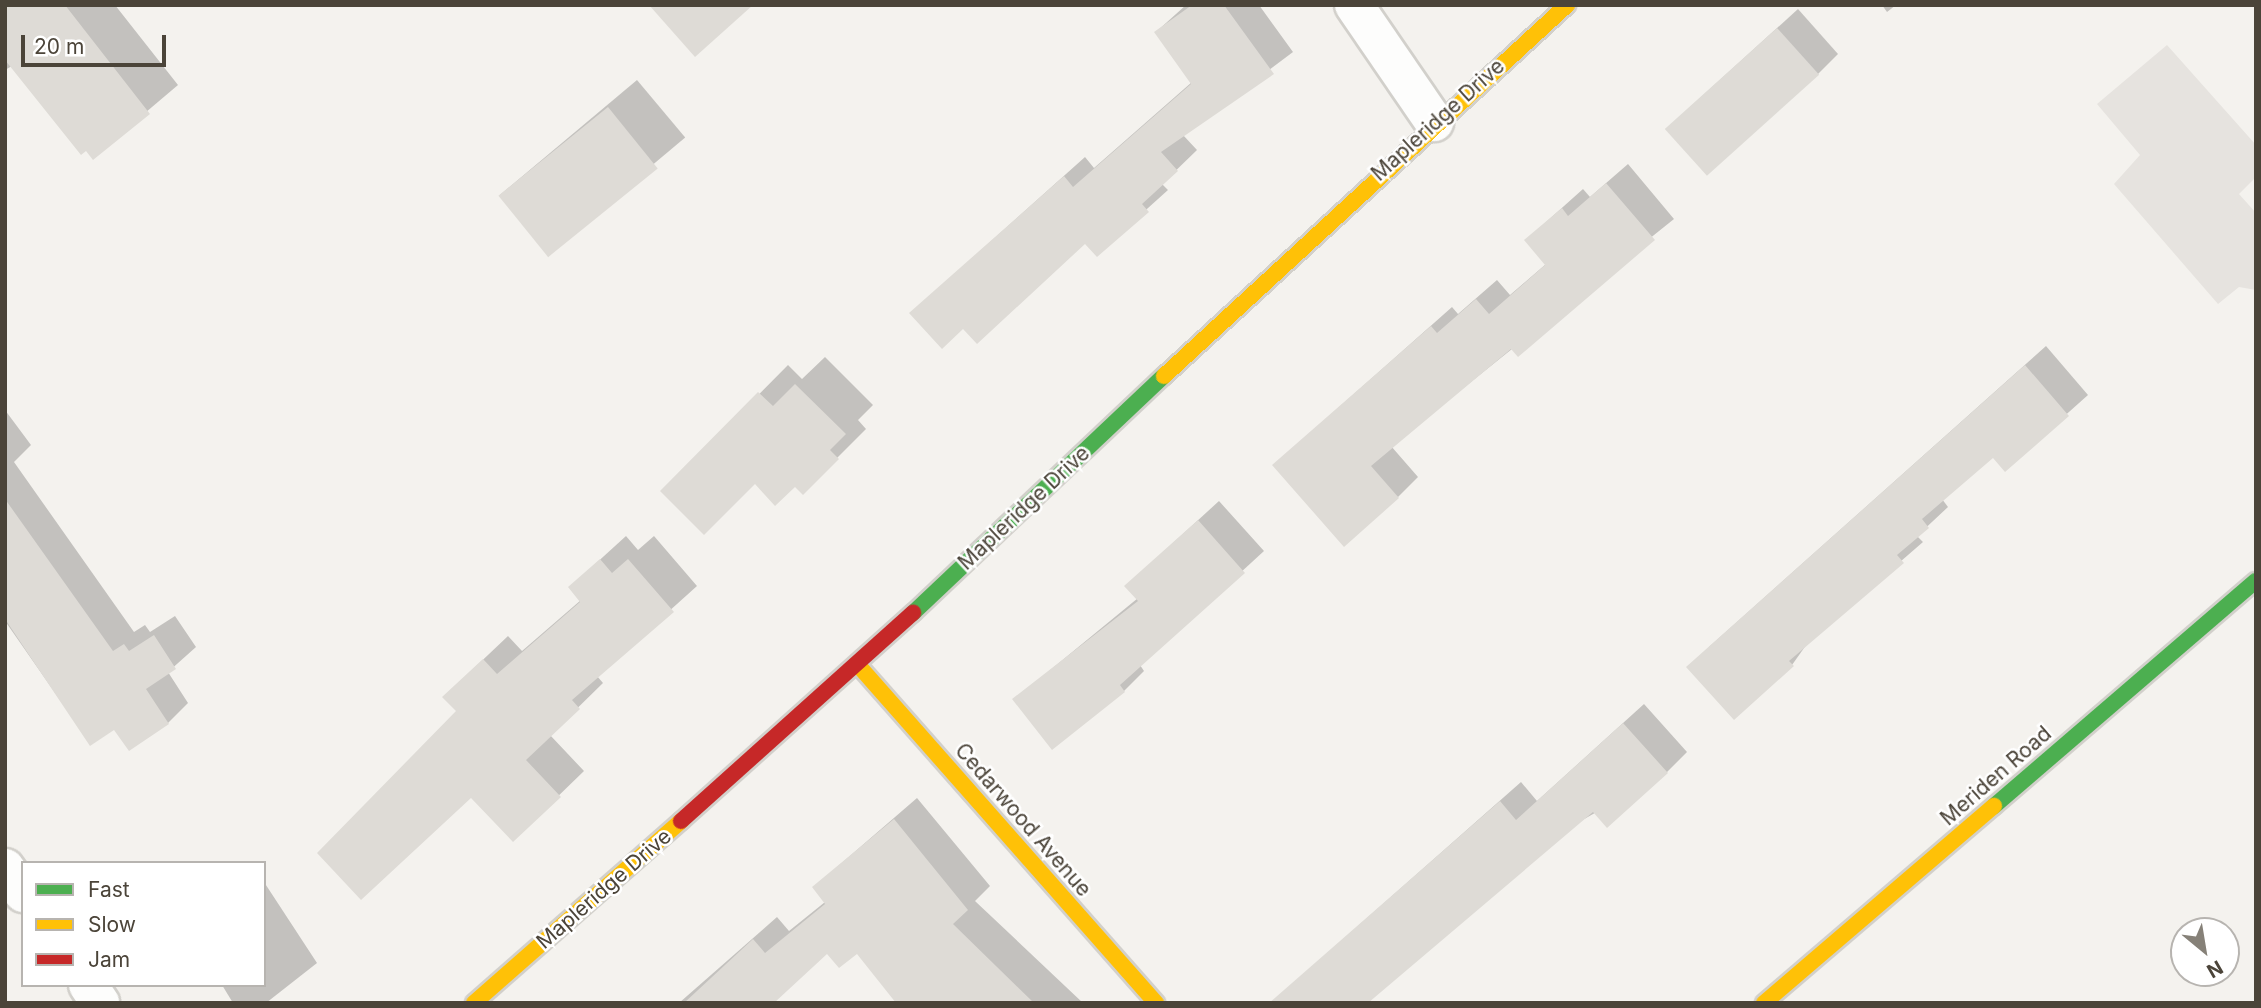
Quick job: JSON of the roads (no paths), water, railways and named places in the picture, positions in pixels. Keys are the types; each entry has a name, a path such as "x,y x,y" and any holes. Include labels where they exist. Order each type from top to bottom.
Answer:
{"street":[{"path":"1354,5 1434,122"},
{"name":"Mapleridge Drive","path":"474,1003 858,665 1434,122 1567,5"},
{"name":"Meriden Road","path":"1764,1003 2256,582"},
{"name":"Cedarwood Avenue","path":"858,665 1156,1003"},
{"path":"5,868 21,890"},
{"path":"89,987 100,1003"}]}
